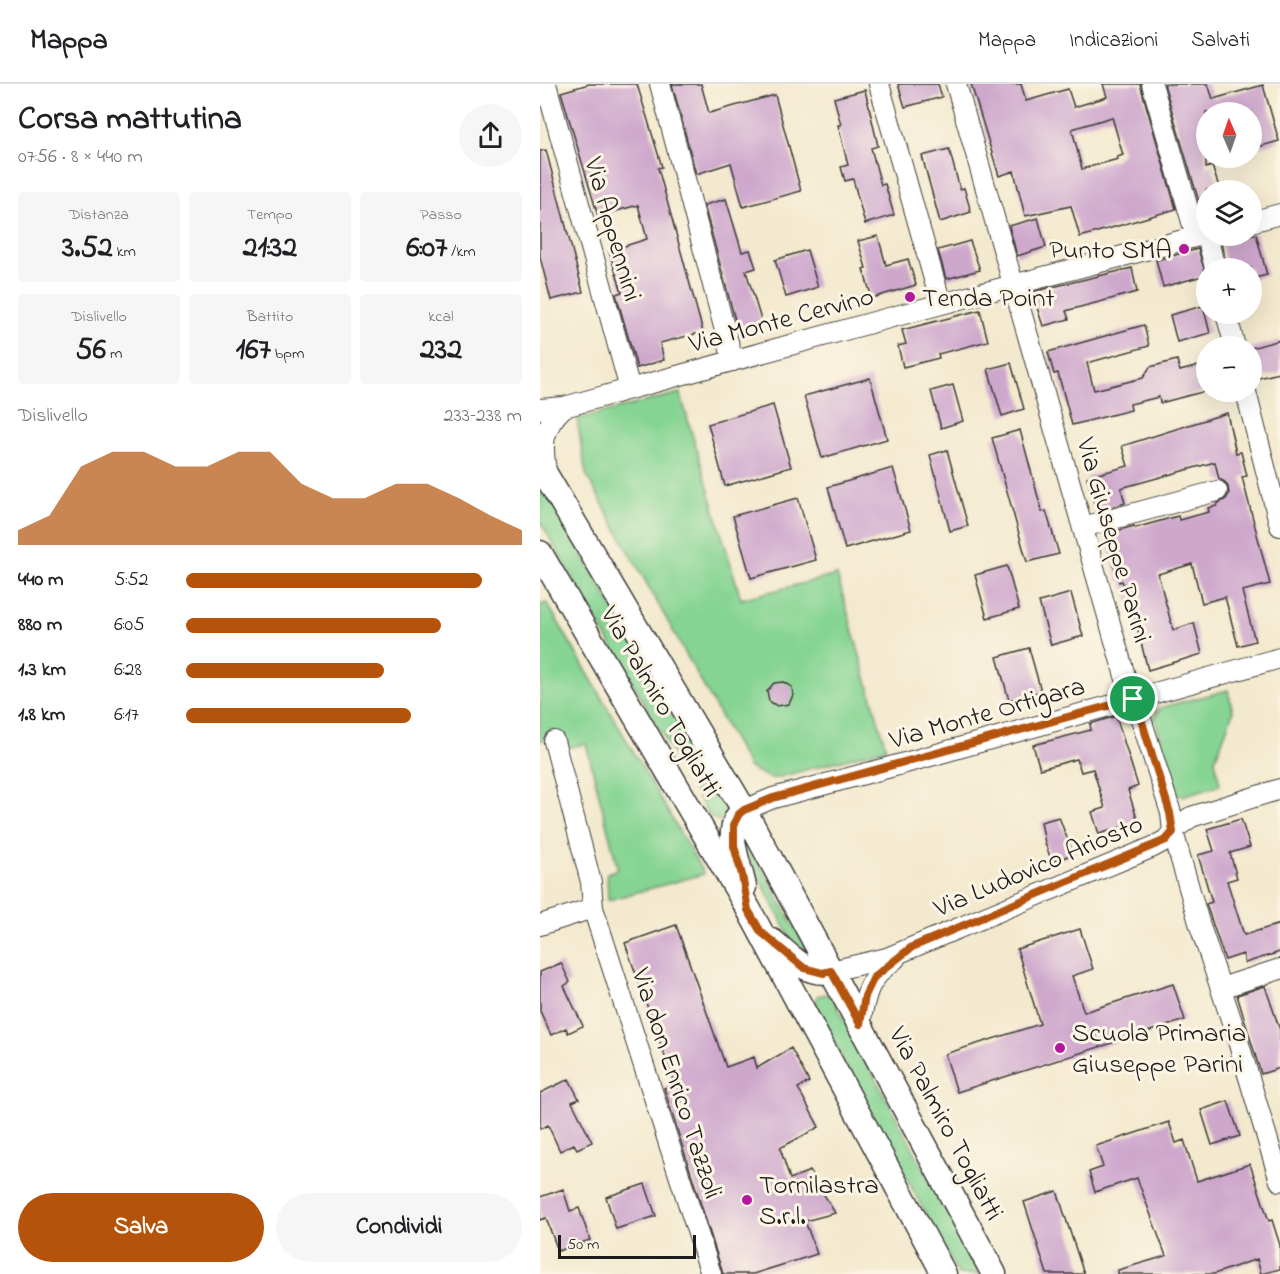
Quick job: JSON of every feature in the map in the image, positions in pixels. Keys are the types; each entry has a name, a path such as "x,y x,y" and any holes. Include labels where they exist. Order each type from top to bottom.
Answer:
{"street":[{"name":"Via Appennini","path":"546,84 630,389"},
{"path":"660,84 733,361"},
{"path":"879,84 941,304"},
{"name":"Via Giuseppe Parini","path":"956,84 1133,699 1170,813 1173,832 1221,988 1275,1149 1280,1181"},
{"path":"1152,84 1196,214"},
{"path":"1262,219 1280,214"},
{"name":"Via Monte Cervino","path":"540,409 564,407 1013,284 1196,237"},
{"path":"1249,402 1280,526"},
{"path":"543,471 545,431 550,420 564,407"},
{"name":"Via Palmiro Togliatti","path":"543,471 744,810 994,1274"},
{"path":"1083,527 1217,491"},
{"name":"Via Palmiro Togliatti","path":"540,554 550,585 761,932 944,1274"},
{"name":"Via Monte Ortigara","path":"744,810 773,798 1280,658"},
{"name":"Via don Enrico Tazzoli","path":"554,741 591,882 593,908 711,1274"},
{"name":"Via Ludovico Ariosto","path":"831,971 877,961 912,947 1153,847 1166,840 1191,817 1280,789"},
{"name":"Via Palmiro Togliatti","path":"744,810 736,819 733,833 748,910"},
{"path":"540,926 593,908"},
{"path":"761,932 804,968 823,973 831,971"},
{"name":"Via Ludovico Ariosto","path":"860,1024 865,996 874,977 912,947"},
{"path":"1221,988 1280,969"}],"green space":[{"path":"680,393 741,599 837,575 886,748 776,778 770,778 749,768 586,474 577,419"},
{"path":"540,481 727,806 728,813 725,818 719,821 709,816 540,521"},
{"path":"547,603 704,874 608,900 607,873 618,869 586,744 565,748 561,733 540,741 540,605"},
{"path":"1228,690 1233,712 1215,760 1220,785 1182,796 1178,795 1155,720 1156,712 1163,707"},
{"path":"748,842 810,956 803,956 790,937 746,852 745,843"},
{"path":"826,994 832,997 980,1274 958,1274 816,1009 817,996"}],"building":[{"path":"589,84 637,84 662,167 658,168 703,332 660,343 664,360 637,368 616,294 622,292 609,251 647,239 638,205 598,216 561,92"},
{"path":"672,84 701,84 709,113 775,95 801,191 743,207 731,163 696,174"},
{"path":"898,84 938,84 942,97 905,107"},
{"path":"971,84 1021,84 1026,101 1068,89 1074,107 1107,97 1103,84 1140,84 1176,209 1080,237 1071,206 1025,216 1014,171 999,176","holes":["1112,117 1123,155 1117,157 1118,159 1082,169 1072,129"]},
{"path":"1164,84 1208,84 1213,99 1263,85 1279,141 1262,146 1262,102 1196,102 1196,168 1213,168 1217,180 1196,180 1196,192"},
{"path":"865,90 878,146 871,148 881,185 885,184 894,215 865,224 853,179 845,181 841,167 848,165 834,98"},
{"path":"949,149 960,189 964,188 971,212 940,222 922,156"},
{"path":"546,150 583,292 551,300 540,257 540,151"},
{"path":"726,199 742,252 750,250 756,268 746,271 762,323 738,331 704,205"},
{"path":"1038,218 1046,247 1017,256 1009,226"},
{"path":"878,236 886,265 908,259 916,285 872,298 863,269 866,268 858,241"},
{"path":"970,241 980,270 946,279 938,250"},
{"path":"1222,246 1259,246 1267,275 1262,276 1262,258 1225,258"},
{"path":"1198,249 1201,258 1196,258 1196,278 1163,287 1156,260"},
{"path":"807,250 818,287 786,297 775,260"},
{"path":"1132,268 1137,292 1066,311 1069,319 1043,326 1032,292"},
{"path":"1196,308 1196,324 1208,324 1210,333 1177,342 1170,315"},
{"path":"980,310 988,341 938,354 939,358 903,367 898,346 906,344 902,330"},
{"path":"1144,325 1149,346 1087,363 1094,390 1143,378 1150,367 1177,360 1180,371 1196,367 1196,394 1160,403 1159,397 1130,404 1131,410 1072,425 1058,373 1054,374 1048,352"},
{"path":"1280,340 1280,373 1262,377 1262,345"},
{"path":"1011,363 1024,409 1002,416 988,369"},
{"path":"870,378 887,439 822,458 804,396"},
{"path":"953,385 963,421 941,428 931,391"},
{"path":"773,405 791,467 725,486 708,424"},
{"path":"1227,413 1236,453 1241,452 1247,476 1242,477 1270,584 1242,591 1255,641 1238,646 1225,597 1202,603 1192,564 1158,574 1173,630 1194,623 1202,654 1148,670 1136,623 1122,581 1119,582 1105,534 1178,516 1179,520 1209,512 1208,508 1217,506 1226,499 1229,494 1228,487 1219,479 1215,462 1121,488 1125,503 1098,511 1087,477 1128,466 1122,446"},
{"path":"1020,430 1042,512 1046,511 1059,554 1027,562 992,438"},
{"path":"947,450 968,526 950,531 930,455"},
{"path":"893,468 911,530 845,549 828,487"},
{"path":"798,498 816,560 751,578 733,516"},
{"path":"1007,566 1019,609 987,618 975,575"},
{"path":"1071,593 1083,636 1051,645 1039,602"},
{"path":"1029,648 1041,691 1009,700 997,657"},
{"path":"783,682 792,687 793,695 789,704 777,706 769,701 767,691 774,683"},
{"path":"1116,716 1138,786 1128,790 1138,822 1099,834 1092,812 1105,808 1093,769 1081,772 1077,759 1040,769 1033,745 1091,730 1090,724"},
{"path":"1059,817 1073,854 1052,862 1041,822"},
{"path":"1241,819 1250,847 1230,853 1237,878 1227,881 1244,935 1280,924 1280,952 1245,963 1243,954 1225,960 1206,904 1212,902 1198,855 1214,851 1207,829"},
{"path":"676,925 726,1067 754,1057 757,1068 791,1048 809,1082 798,1088 819,1127 780,1148 790,1179 810,1171 835,1213 805,1221 817,1254 753,1274 723,1274 664,1088 675,1085 625,943"},
{"path":"1080,929 1093,969 1072,976 1084,1012 1173,984 1185,1020 957,1092 945,1054 1040,1024 1017,949"},
{"path":"561,963 570,982 564,986 583,1026 568,1033 566,1028 551,1035 540,1011 540,972"},
{"path":"1265,986 1280,1030 1280,1068 1261,1074 1237,995"},
{"path":"569,1079 579,1099 572,1102 592,1142 577,1149 574,1144 560,1151 548,1125 540,1129 540,1093"},
{"path":"1228,1101 1240,1136 1212,1145 1201,1110"},
{"path":"1169,1122 1176,1143 1184,1140 1197,1181 1250,1164 1269,1221 1272,1220 1280,1245 1280,1269 1261,1274 1257,1259 1214,1274 1118,1274 1118,1270 1166,1256 1137,1178 1095,1192 1089,1172 1103,1167 1096,1146"},
{"path":"645,1184 656,1216 616,1229 606,1197"},
{"path":"563,1189 570,1211 579,1208 590,1240 558,1251 546,1218 540,1220 540,1197"},
{"path":"1057,1191 1084,1274 1047,1274 1024,1202"}],"place":[{"name":"Punto SMA","path":"1184,249"},
{"name":"Tenda Point","path":"910,297"},
{"name":"Scuola Primaria Giuseppe Parini","path":"1060,1048"},
{"name":"Tornilastra S.r.l.","path":"747,1200"}],"route":[{"path":"1133,699 1170,813 1173,832 1170,837 1153,847 912,947 874,977 865,996 860,1024 831,971 814,972 804,968 761,932 748,910 733,833 734,823 744,810 773,798 1133,699"}]}
